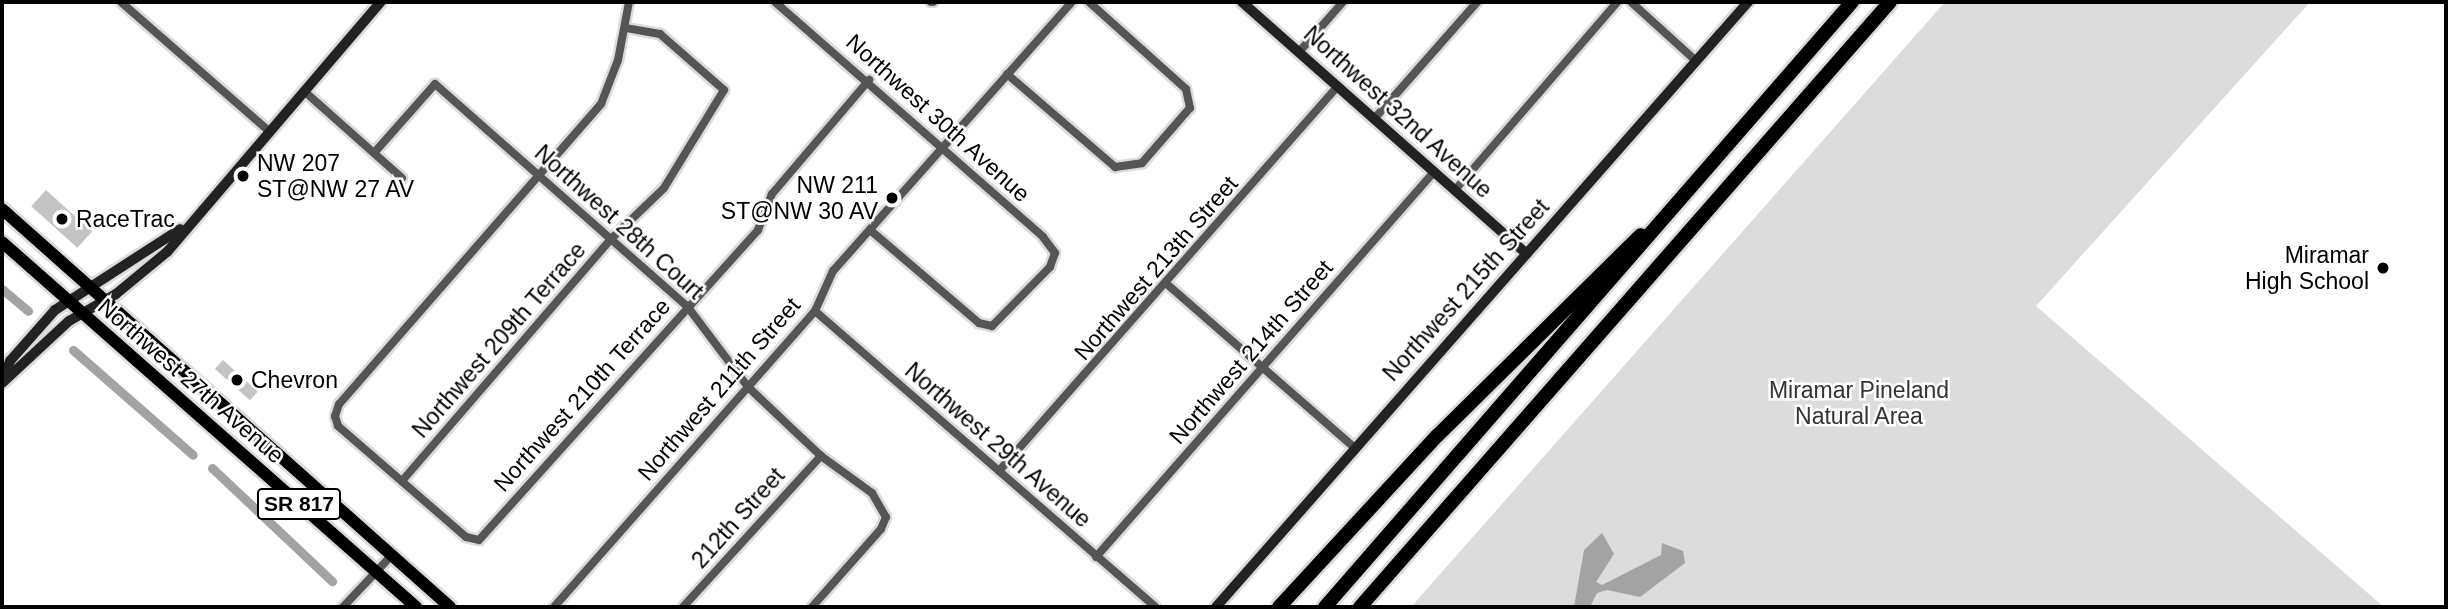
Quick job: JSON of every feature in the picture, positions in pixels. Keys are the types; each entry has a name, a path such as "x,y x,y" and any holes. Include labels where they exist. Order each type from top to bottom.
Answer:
{"highway":[{"path":"1325,607 1852,2"},
{"path":"1360,607 1890,2"},
{"path":"1279,607 1488,384 1626,246 1662,220"},
{"path":"1369,607 1387,576"}],"main road":[{"name":"Northwest 27th Avenue","path":"2,209 450,607"},
{"name":"Northwest 27th Avenue","path":"2,242 416,607"},
{"path":"222,437 237,420"}],"street":[{"path":"121,2 269,131"},
{"path":"2,382 82,313 105,300 160,259 382,2"},
{"path":"402,481 338,426 335,416 339,404 601,104 626,28 629,2"},
{"name":"Northwest 30th Avenue","path":"775,2 869,80 1043,237 1055,253 1050,267 992,326 979,323 870,230"},
{"name":"Northwest 211th Street","path":"554,607 815,311 833,271 1072,2"},
{"path":"1007,74 1115,167 1142,163 1167,140 1190,108 1186,89 1089,2"},
{"name":"Northwest 32nd Avenue","path":"1242,2 1527,254"},
{"path":"1299,51 1343,2"},
{"path":"1374,119 1477,2"},
{"path":"1455,190 1616,2"},
{"path":"1631,2 1696,61"},
{"name":"Northwest 215th Street","path":"1216,607 1748,2"},
{"name":"Northwest 209th Terrace","path":"402,481 610,241 664,188 724,90 660,34 626,28"},
{"name":"Northwest 210th Terrace","path":"402,481 466,537 480,540 687,306 758,230 772,194 869,80"},
{"name":"Northwest 28th Court","path":"374,153 435,83 610,241 687,306 748,387 821,456 872,493 886,517 812,607"},
{"name":"Northwest 213th Street","path":"999,471 1168,285 1338,86"},
{"path":"303,91 402,178"},
{"name":"Northwest 214th Street","path":"1096,557 1434,172"},
{"path":"2,382 10,362 69,302 186,226"},
{"path":"1168,285 1354,447"},
{"name":"Northwest 29th Avenue","path":"815,311 1155,607"},
{"name":"212th Street","path":"683,607 821,456"},
{"path":"343,607 391,556"}],"green space":[{"name":"Miramar Pineland Natural Area","path":"1945,2 2310,2 2036,306 2384,607 1411,607"}],"shaded area":[{"path":"1602,533 1614,554 1596,582 1602,585 1661,555 1662,543 1683,551 1685,563 1640,597 1607,590 1597,593 1590,607 1574,607 1584,550"}],"building":[{"name":"RaceTrac","path":"46,190 92,231 77,248 31,206"},
{"name":"Chevron","path":"223,360 258,391 250,400 215,369"}],"waterway":[{"path":"2,289 28,311"},
{"path":"73,350 193,455"},
{"path":"212,468 332,581"}],"place":[{"name":"NW 207 ST@NW 27 AV","path":"243,176"},
{"name":"NW 211 ST@NW 30 AV","path":"892,198"},
{"name":"RaceTrac","path":"62,219"},
{"name":"Miramar High School","path":"2383,268"},
{"name":"Chevron","path":"237,380"}]}
